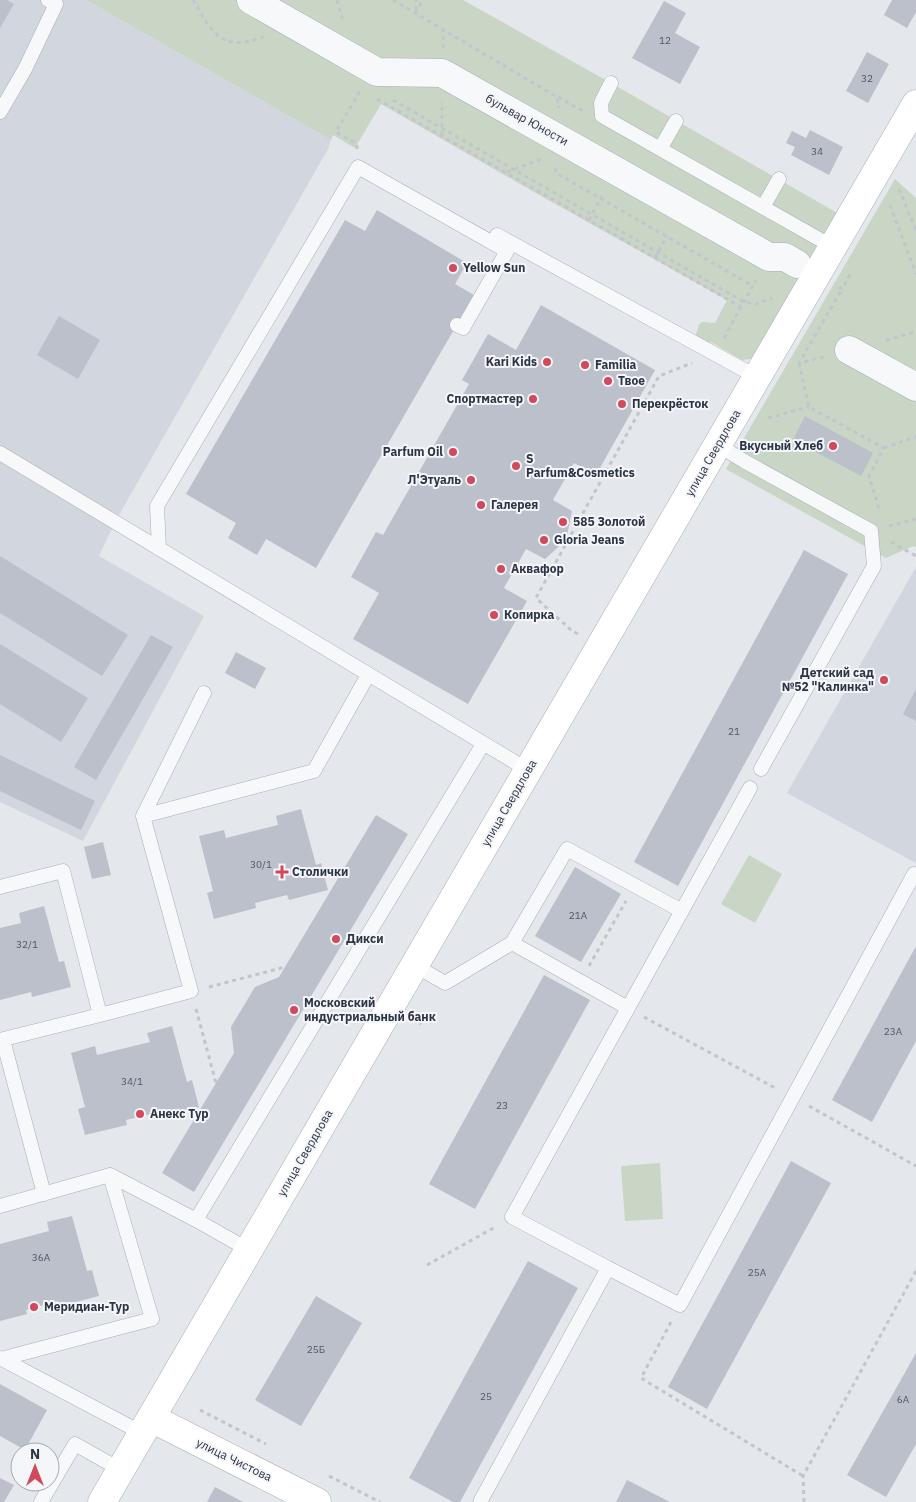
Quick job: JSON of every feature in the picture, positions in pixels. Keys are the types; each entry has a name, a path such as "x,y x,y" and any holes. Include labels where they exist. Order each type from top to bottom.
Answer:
{"street":[{"name":"бульвар Юности","path":"251,0 377,72 442,73 768,257 785,257 797,264"},
{"name":"улица Свердлова","path":"102,1502 916,104"},
{"path":"849,350 916,387"},
{"name":"улица Чистова","path":"146,1426 317,1502"}],"lane":[{"path":"0,112 25,69 56,4 48,0"},
{"path":"611,83 601,103 602,116 833,247"},
{"path":"660,149 676,121"},
{"path":"159,549 157,506 358,167 507,251 463,328 457,324"},
{"path":"763,207 779,180"},
{"path":"489,241 493,233 757,377"},
{"path":"718,445 744,461 878,529 874,566 761,769"},
{"path":"0,453 528,770"},
{"path":"143,816 314,771 368,675"},
{"path":"44,1194 1,1040 191,992 143,816 204,693"},
{"path":"196,1220 483,744"},
{"path":"750,788 512,1217 608,1268 680,1305 914,874"},
{"path":"414,965 444,983 512,943 567,848 682,911"},
{"path":"0,887 63,871 100,1015"},
{"path":"512,943 628,1008"},
{"path":"1,1358 152,1319 110,1175"},
{"path":"0,1206 110,1175 249,1250"},
{"path":"480,1502 608,1268"},
{"path":"1,1358 146,1426"},
{"path":"42,1502 75,1444 120,1470"}],"path":[{"path":"192,0 213,32 220,38 232,42 242,42 269,36"},
{"path":"393,0 591,116 602,116"},
{"path":"416,0 416,13"},
{"path":"416,13 423,0"},
{"path":"358,167 357,144 336,132 361,89 369,94"},
{"path":"557,96 556,173 753,286"},
{"path":"377,99 741,307"},
{"path":"392,99 744,302 756,304 778,295 797,264"},
{"path":"899,189 916,231"},
{"path":"890,205 916,274"},
{"path":"600,647 572,631 536,598 659,376 715,354 768,257"},
{"path":"809,407 799,363 842,289"},
{"path":"799,363 849,350"},
{"path":"768,418 809,407 884,448"},
{"path":"916,437 884,448 869,476 878,529 916,520"},
{"path":"580,981 635,885"},
{"path":"216,1083 191,992 285,967"},
{"path":"628,1008 916,1166"},
{"path":"427,1265 512,1217"},
{"path":"804,1502 803,1476 916,1271"},
{"path":"680,1305 641,1378 803,1476"}],"shaded area":[{"path":"0,0 86,0 331,140 328,149 115,522 99,556 204,616 83,841 0,802"},
{"name":"Детский сад №52 \"Калинка\"","path":"916,567 916,863 787,793"}],"green space":[{"path":"86,0 463,0 839,214 757,354 750,359 742,360 711,342 707,345 695,337 702,322 715,323 727,300 381,104 355,148 333,135 331,140"},
{"path":"895,179 916,198 916,547 913,546 886,558 726,469"},
{"path":"749,855 782,874 755,923 721,904"},
{"path":"660,1163 663,1219 625,1221 621,1166"}],"building":[{"path":"0,0 7,0 14,4 0,28"},
{"path":"892,0 916,0 916,12 907,28 884,15"},
{"path":"664,1 686,13 675,33 700,47 680,84 632,58"},
{"path":"867,52 889,64 868,103 846,91"},
{"path":"810,130 843,147 829,175 791,155 795,147 786,143 792,131 806,138"},
{"path":"377,210 467,263 455,284 474,295 316,568 266,539 257,555 228,538 236,523 186,494 345,220 365,231"},
{"name":"Галерея","path":"541,305 655,370 596,475 574,463 553,500 572,511 566,540 545,559 526,549 504,588 527,601 468,704 353,639 379,593 351,577 376,532 383,535 469,384 462,380 488,334 516,350"},
{"path":"59,316 100,340 78,379 37,355"},
{"name":"Вкусный Хлеб","path":"805,416 873,453 861,476 793,440"},
{"path":"804,550 848,574 678,886 634,862"},
{"path":"0,556 128,635 102,676 0,613"},
{"path":"151,635 173,647 96,780 74,767"},
{"path":"0,644 88,698 61,742 0,704"},
{"path":"236,652 266,668 255,689 225,673"},
{"path":"916,689 916,721 903,714"},
{"path":"0,755 95,801 81,830 0,791"},
{"path":"301,809 316,865 321,863 328,890 289,900 287,895 255,903 256,908 214,919 207,893 213,891 199,836 224,830 226,838 278,825 276,816"},
{"path":"376,815 408,834 194,1192 162,1173 234,1053 231,1027 255,987 279,977"},
{"path":"103,842 111,875 92,879 84,847"},
{"path":"575,867 621,894 581,962 535,936"},
{"path":"44,906 59,962 64,961 71,987 32,997 31,992 0,1000 0,928 21,923 19,913"},
{"path":"916,946 916,1041 872,1122 832,1100"},
{"path":"544,975 590,1000 475,1209 429,1184"},
{"path":"172,1026 187,1082 192,1080 199,1107 160,1116 159,1112 126,1120 127,1125 85,1135 78,1109 85,1107 71,1053 95,1046 97,1055 150,1042 147,1033"},
{"path":"791,1161 831,1183 707,1409 668,1387"},
{"path":"72,1216 87,1271 92,1270 99,1296 60,1306 58,1301 26,1310 27,1314 0,1321 0,1244 49,1231 47,1222"},
{"path":"528,1261 578,1288 460,1502 453,1502 409,1478"},
{"path":"316,1296 362,1323 301,1426 255,1400"},
{"path":"916,1353 916,1444 886,1497 847,1475"},
{"path":"0,1384 47,1410 29,1442 11,1442 0,1436"},
{"path":"0,1478 10,1483 10,1492 4,1502 0,1502"},
{"path":"627,1480 670,1502 616,1502"},
{"path":"215,1487 243,1502 207,1502"}],"place":[{"name":"Yellow Sun","path":"453,268"},
{"name":"Kari Kids","path":"547,362"},
{"name":"Familia","path":"585,365"},
{"name":"Твое","path":"608,381"},
{"name":"Спортмастер","path":"533,399"},
{"name":"Перекрёсток","path":"622,404"},
{"name":"Вкусный Хлеб","path":"833,446"},
{"name":"Parfum Oil","path":"453,452"},
{"name":"S Parfum&Cosmetics","path":"516,466"},
{"name":"Л'Этуаль","path":"471,480"},
{"name":"Галерея","path":"481,505"},
{"name":"585 Золотой","path":"563,522"},
{"name":"Gloria Jeans","path":"544,540"},
{"name":"Аквафор","path":"501,569"},
{"name":"Копирка","path":"494,615"},
{"name":"Детский сад №52 \"Калинка\"","path":"884,680"},
{"name":"Столички","path":"282,872"},
{"name":"Дикси","path":"336,939"},
{"name":"Московский индустриальный банк","path":"294,1010"},
{"name":"Анекс Тур","path":"140,1114"},
{"name":"Меридиан-Тур","path":"34,1307"}]}
